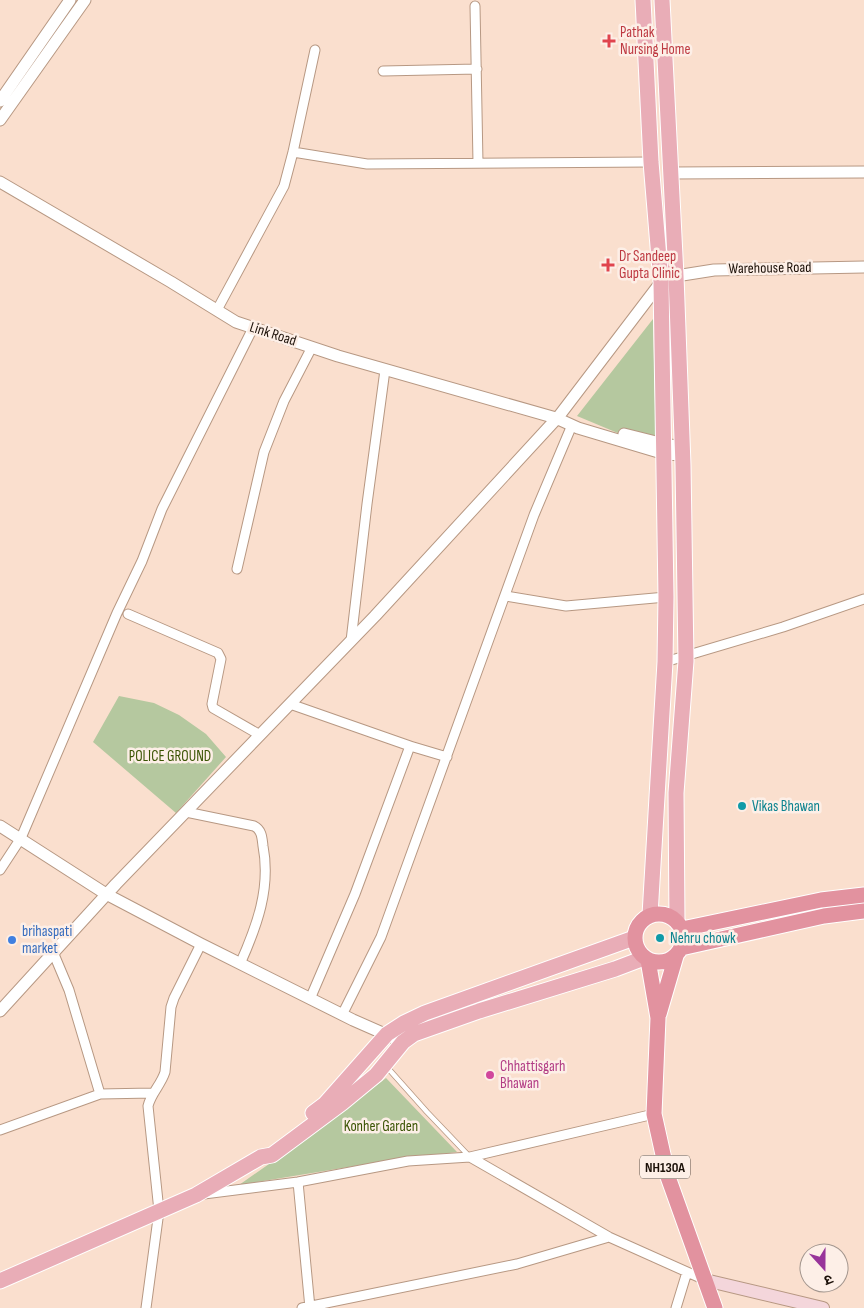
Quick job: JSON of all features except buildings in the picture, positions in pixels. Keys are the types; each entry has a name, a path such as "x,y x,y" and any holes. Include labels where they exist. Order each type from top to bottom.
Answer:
{"highway":[{"path":"634,938 636,928 642,920 650,915 660,914 669,916 679,926 821,900 864,895"},
{"path":"646,959 659,963 668,961 679,952 824,916 864,911"},
{"name":"NH130A","path":"658,1018 683,939 679,926"},
{"name":"NH130A","path":"634,938 637,949 646,959 658,1018 654,1114 668,1177 715,1308"}],"main road":[{"path":"643,0 651,162 661,282 666,597 665,662 650,915"},
{"path":"662,0 676,276 686,657 676,793 679,926"},
{"path":"261,1158 265,1152 325,1104 387,1034 404,1023 425,1013 634,938"},
{"path":"0,1281 196,1195 261,1158 272,1155 342,1103 376,1075 403,1042 424,1030 646,959"},
{"path":"705,1280 823,1308"}],"street":[{"path":"0,101 70,0"},
{"path":"0,120 85,0"},
{"path":"475,6 478,162"},
{"path":"217,310 284,186 315,50"},
{"path":"383,71 477,69"},
{"path":"293,152 367,164 651,162"},
{"path":"671,173 864,172"},
{"name":"Link Road","path":"0,180 236,322 385,370 556,418 578,428 664,449 682,451"},
{"name":"Warehouse Road","path":"661,282 676,276 728,268 864,266"},
{"path":"0,1011 106,894 352,641 556,418 661,282"},
{"path":"0,870 21,838 117,613 142,561 162,508 252,328"},
{"path":"237,569 264,452 284,401 312,347"},
{"path":"352,641 367,504 385,370"},
{"path":"342,1015 381,937 534,515 572,425"},
{"path":"506,596 566,606 666,597"},
{"path":"665,662 783,627 864,599"},
{"path":"128,614 218,653 221,659 212,704 213,708 260,735"},
{"path":"290,704 447,757"},
{"path":"310,999 356,894 410,746"},
{"path":"186,812 254,826 261,833 265,860 263,904 254,933 240,964"},
{"path":"0,826 106,894 342,1015 403,1042"},
{"path":"146,1308 159,1211 148,1114 149,1100 163,1079 165,1072 174,998 201,944"},
{"path":"53,952 69,990 100,1094"},
{"path":"0,1130 100,1094 152,1093"},
{"path":"196,1195 298,1182 408,1161 470,1157 654,1114"},
{"path":"470,1157 609,1237 705,1280"},
{"path":"298,1182 308,1307 517,1264 609,1237"},
{"path":"676,1308 686,1272"}],"lane":[{"path":"384,1065 470,1157"}],"green space":[{"path":"653,319 656,449 577,416"},
{"name":"POLICE GROUND","path":"119,696 154,703 179,715 206,734 226,757 176,813 93,742"},
{"name":"Konher Garden","path":"386,1078 457,1152 373,1163 239,1185 322,1127"}],"place":[{"name":"Pathak Nursing Home","path":"609,41"},
{"name":"Dr Sandeep Gupta Clinic","path":"608,265"},
{"name":"Vikas Bhawan","path":"742,806"},
{"name":"Nehru chowk","path":"660,938"},
{"name":"brihaspati market","path":"12,940"},
{"name":"Chhattisgarh Bhawan","path":"490,1075"}]}
